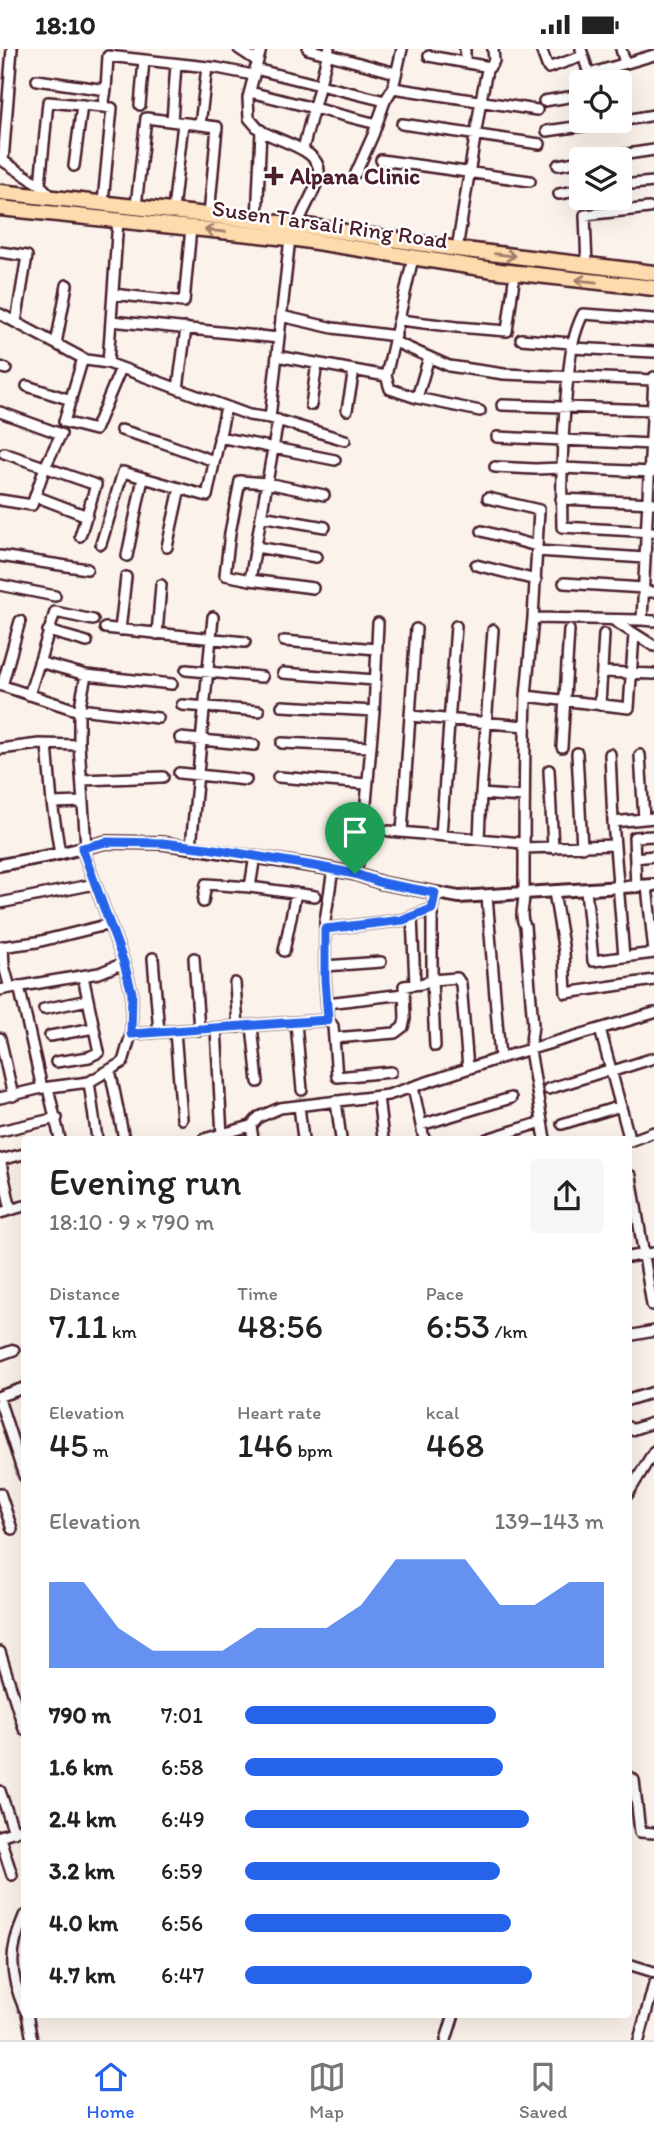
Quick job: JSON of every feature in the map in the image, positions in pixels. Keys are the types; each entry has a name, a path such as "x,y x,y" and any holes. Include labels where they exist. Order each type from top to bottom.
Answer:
{"main road":[{"name":"Susen Tarsali Ring Road","path":"0,192 257,220 294,234 413,258 515,273 654,288"},
{"name":"Susen Tarsali Ring Road","path":"0,208 191,228 294,234 457,249 654,273"}],"street":[{"path":"12,49 3,161 40,185 52,197"},
{"path":"239,49 255,68"},
{"path":"250,580 273,447 277,356 294,234 319,175 318,165 303,149 261,130 249,118 250,92 261,49"},
{"path":"308,49 328,52 392,72"},
{"path":"356,173 385,101 393,88 402,49"},
{"path":"465,49 465,62"},
{"path":"457,249 481,100 494,61 493,49"},
{"path":"541,49 548,68 582,52 588,70"},
{"path":"621,49 625,63"},
{"path":"303,149 328,52"},
{"path":"434,54 490,67"},
{"path":"610,70 654,55"},
{"path":"103,107 108,56 207,67 255,68 385,101"},
{"path":"140,105 144,60"},
{"path":"172,121 176,64"},
{"path":"200,125 207,67"},
{"path":"37,81 106,89"},
{"path":"393,88 537,110"},
{"path":"250,92 377,124"},
{"path":"544,101 569,97"},
{"path":"40,185 48,102 112,108 103,202"},
{"path":"75,166 82,105"},
{"path":"632,119 654,115"},
{"path":"136,206 146,118 172,121 217,127 209,215"},
{"path":"173,211 183,123"},
{"path":"402,124 540,144"},
{"path":"547,131 569,127"},
{"path":"257,220 261,130"},
{"path":"632,154 654,150"},
{"path":"381,160 530,181"},
{"path":"558,165 569,163"},
{"path":"632,184 654,182"},
{"path":"559,194 569,192"},
{"path":"587,266 585,215 649,208"},
{"path":"108,363 118,221"},
{"path":"113,295 184,302 191,228"},
{"path":"0,252 27,256 16,322"},
{"path":"413,258 386,376 390,389 417,398 480,411"},
{"path":"400,320 507,331 515,273"},
{"path":"56,344 67,285"},
{"path":"0,314 83,358 108,363 249,415 274,419 345,440"},
{"path":"650,532 562,527 562,439 571,345 583,314 654,319"},
{"path":"281,316 396,339 449,366 504,374 654,379 650,532 642,620"},
{"path":"111,321 279,338"},
{"path":"178,389 186,328"},
{"path":"522,339 654,352"},
{"path":"277,356 386,376"},
{"path":"417,398 429,357"},
{"path":"0,500 32,505 45,467 61,434 83,358"},
{"path":"311,405 317,363"},
{"path":"64,422 95,430 121,368"},
{"path":"347,410 354,370"},
{"path":"27,386 71,400"},
{"path":"502,405 653,410"},
{"path":"101,544 123,472 207,496 226,407"},
{"path":"0,412 61,434"},
{"path":"121,430 214,461"},
{"path":"219,436 335,460"},
{"path":"497,437 652,444"},
{"path":"4,453 96,485 80,536"},
{"path":"495,467 651,472"},
{"path":"127,556 143,478"},
{"path":"313,589 225,575 240,481 267,483 324,495"},
{"path":"167,547 180,488"},
{"path":"35,496 87,516"},
{"path":"488,499 539,510 526,696 524,894 521,920 525,926 533,1025 530,1050 544,1136"},
{"path":"561,499 650,503"},
{"path":"261,516 325,527"},
{"path":"482,531 537,548 648,561"},
{"path":"256,547 316,557"},
{"path":"0,556 87,569"},
{"path":"476,565 536,580"},
{"path":"120,630 126,577"},
{"path":"564,583 654,592"},
{"path":"157,633 161,585"},
{"path":"0,586 55,596"},
{"path":"29,695 55,612 93,620"},
{"path":"191,846 213,617"},
{"path":"533,618 654,621"},
{"path":"611,619 654,646"},
{"path":"20,621 1,686 79,710 158,718"},
{"path":"355,874 362,847 374,711 378,623"},
{"path":"442,835 456,626"},
{"path":"105,628 245,642"},
{"path":"402,832 416,629"},
{"path":"479,839 485,723 494,630"},
{"path":"562,747 569,630"},
{"path":"48,631 87,642"},
{"path":"600,705 604,634"},
{"path":"526,696 629,708 634,634"},
{"path":"284,641 376,649"},
{"path":"39,662 86,675 172,684"},
{"path":"186,670 262,677"},
{"path":"603,672 654,674"},
{"path":"284,673 375,680"},
{"path":"0,1098 89,1082 123,1062 131,1034 132,993 84,847 79,710 86,675"},
{"path":"182,705 259,711"},
{"path":"282,706 374,711"},
{"path":"410,716 525,726"},
{"path":"180,739 254,745"},
{"path":"282,743 370,747"},
{"path":"47,745 60,854"},
{"path":"0,749 79,745"},
{"path":"578,753 582,847"},
{"path":"610,754 617,888 624,957"},
{"path":"613,822 649,819 640,755"},
{"path":"549,770 553,848"},
{"path":"179,773 246,780"},
{"path":"82,780 163,777"},
{"path":"278,777 367,783"},
{"path":"481,794 523,797"},
{"path":"52,803 83,802"},
{"path":"389,831 553,848 615,845"},
{"path":"586,890 593,961 654,953 646,886 635,857 634,837 654,836"},
{"path":"0,865 106,842 162,843 333,869 382,883 459,897 646,886"},
{"path":"250,887 255,856"},
{"path":"635,857 654,856"},
{"path":"333,869 325,929 325,966 328,1020 333,1026 337,1077 391,1072"},
{"path":"0,903 95,884"},
{"path":"203,902 206,884 315,896"},
{"path":"554,892 564,952 566,993 654,980"},
{"path":"284,951 296,893"},
{"path":"435,893 432,909 435,1046"},
{"path":"487,896 500,1058"},
{"path":"325,929 403,920 432,909"},
{"path":"412,917 415,984"},
{"path":"60,1136 57,1118 14,987 4,966 1,947 37,942 110,924"},
{"path":"153,958 159,1032"},
{"path":"194,958 199,1030"},
{"path":"325,966 381,962"},
{"path":"0,990 99,973 124,963"},
{"path":"56,1062 89,1057 99,1052 83,976"},
{"path":"334,1038 395,1033 401,1030 405,1019 404,986 453,978 461,981 468,1068"},
{"path":"235,983 238,1027"},
{"path":"327,1003 404,994"},
{"path":"44,1010 88,1000"},
{"path":"219,1136 251,1126 259,1117 280,1108 377,1096 413,1087 500,1058 654,1013"},
{"path":"131,1034 328,1020"},
{"path":"296,1023 302,1090"},
{"path":"252,1026 258,1082"},
{"path":"50,1036 94,1028"},
{"path":"216,1029 222,1135"},
{"path":"600,1029 628,1136"},
{"path":"175,1031 182,1119"},
{"path":"0,1038 13,1095"},
{"path":"548,1089 654,1058"},
{"path":"110,1070 123,1136"},
{"path":"89,1082 97,1136"},
{"path":"413,1087 423,1136"},
{"path":"377,1096 383,1136"},
{"path":"421,1125 511,1098"},
{"path":"336,1101 341,1136"},
{"path":"299,1106 303,1136"},
{"path":"562,1124 621,1106"},
{"path":"0,1131 57,1118"},
{"path":"510,1136 542,1122"},
{"path":"251,1126 253,1136"},
{"path":"632,1140 654,1132"},
{"path":"11,1210 3,1187 0,1159 21,1155"},
{"path":"632,1180 649,1254 652,1305"},
{"path":"0,1213 21,1207"},
{"path":"632,1335 654,1331"},
{"path":"0,1355 14,1350"},
{"path":"0,1396 21,1389"},
{"path":"632,1399 654,1392"},
{"path":"0,1402 21,1467"},
{"path":"632,1430 652,1423"},
{"path":"632,1487 654,1451"},
{"path":"0,1493 12,1529"},
{"path":"1,1654 21,1719"},
{"path":"632,1779 640,1832 654,1833"},
{"path":"0,1791 14,1832"},
{"path":"12,1875 0,1837 21,1829"},
{"path":"21,1925 12,1974 21,2000"},
{"path":"632,1966 654,1972"},
{"path":"639,2040 654,1985"},
{"path":"28,2018 32,2040"},
{"path":"446,2040 453,2018"}],"place":[{"name":"Alpana Clinic","path":"274,176"}],"route":[{"path":"106,842 162,843 208,848 355,874 382,883 435,893 432,909 403,920 325,929 328,1020 131,1034 132,993 124,963 82,848 106,842"}]}
